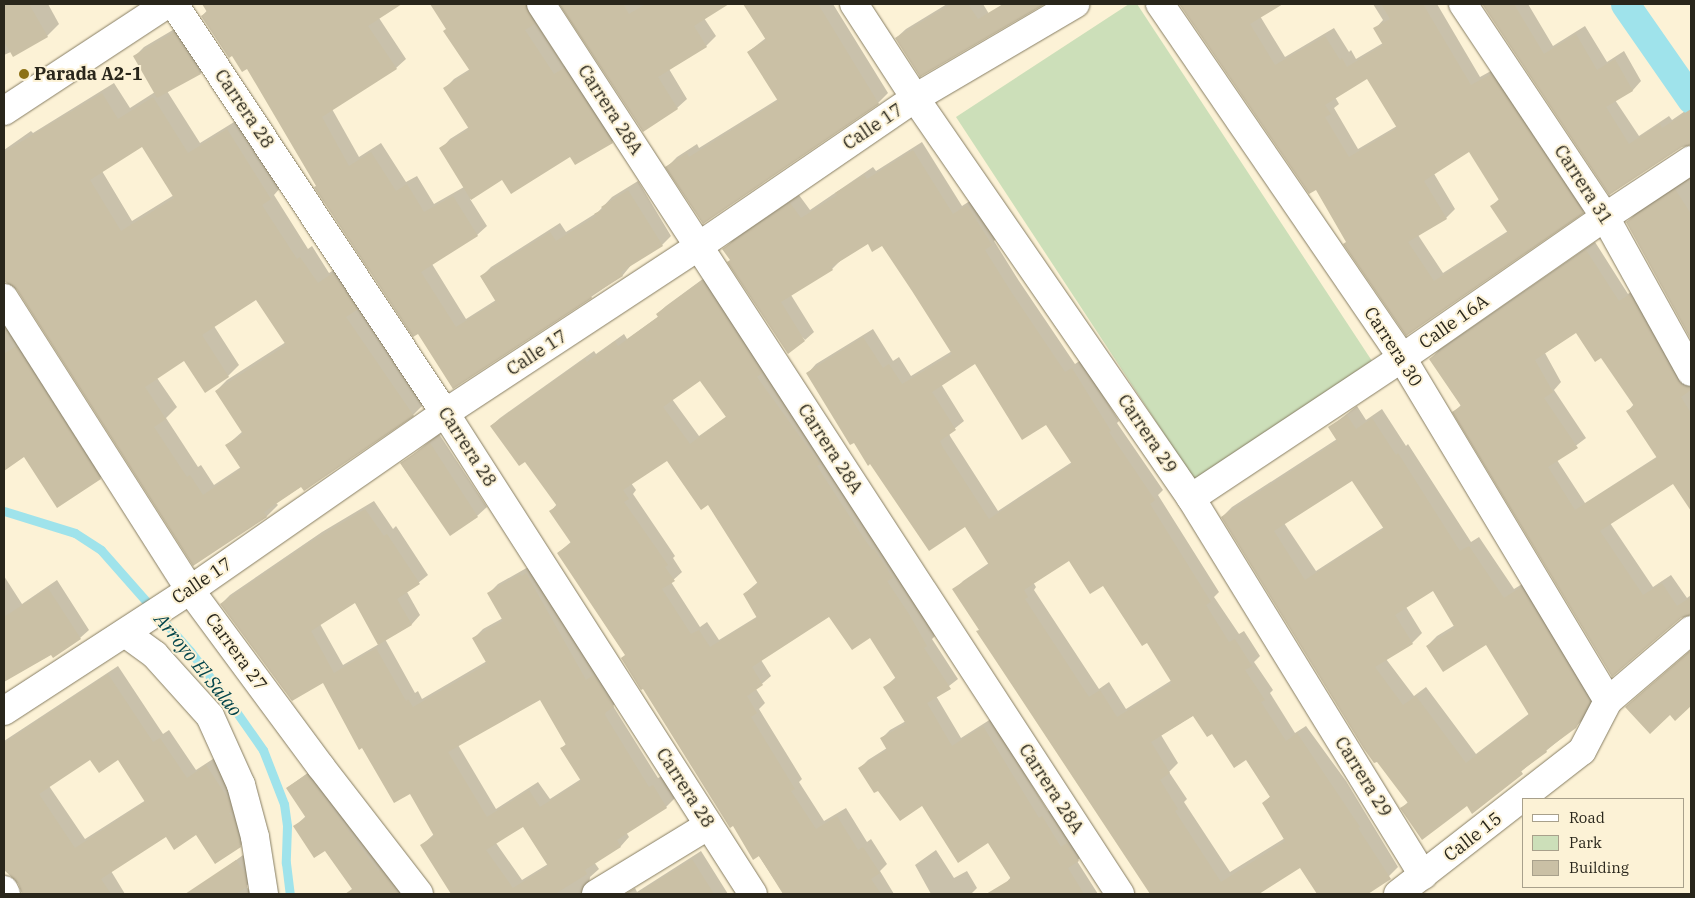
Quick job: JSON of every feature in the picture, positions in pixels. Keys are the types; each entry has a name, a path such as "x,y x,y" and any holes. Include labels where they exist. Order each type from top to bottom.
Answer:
{"street":[{"path":"4,111 167,4"},
{"name":"Carrera 28","path":"174,4 445,413 754,894"},
{"name":"Carrera 28A","path":"541,4 1120,894"},
{"name":"Carrera 29","path":"854,4 915,98 1191,498 1423,875"},
{"name":"Calle 17","path":"4,711 190,590 445,413 699,246 915,98 1075,4"},
{"name":"Carrera 30","path":"1160,4 1402,358 1608,701"},
{"name":"Carrera 31","path":"1463,4 1605,217 1691,372"},
{"name":"Calle 16A","path":"1191,498 1402,358 1605,217 1691,160"},
{"name":"Carrera 27","path":"4,298 190,590 320,767 420,894"},
{"path":"133,628 210,716 242,785 255,837 264,894"},
{"name":"Calle 15","path":"1398,894 1582,750 1608,701 1691,630"},
{"path":"596,894 709,826"},
{"path":"4,890 6,894"}],"green space":[{"path":"1129,4 1137,4 1374,364 1195,481 956,117"}],"building":[{"path":"4,4 29,4 48,37 13,57 4,41"},
{"path":"202,4 402,4 368,26 397,69 322,117 349,166 371,152 396,191 407,184 424,212 453,196 478,236 421,272 456,327 496,302 480,276 550,232 556,241 596,216 594,214 603,209 601,207 628,190 663,246 621,272 623,276 591,296 592,298 453,389 418,334 413,337 314,187 316,186 247,69 242,72 232,56 229,58 201,16 207,12"},
{"path":"430,4 526,4 535,24 525,30 554,74 564,68 613,143 575,165 570,157 511,194 502,180 471,200 439,148 469,129 443,88 470,71 443,31 446,29"},
{"path":"559,4 623,4 629,14 646,4 729,4 694,26 707,47 658,77 678,109 643,132"},
{"path":"743,4 818,4 879,104 703,224 665,167 687,153 689,157 778,101 747,52 766,40"},
{"path":"951,4 968,4 978,19 1003,4 1045,4 920,77 895,38"},
{"path":"1179,4 1283,4 1250,24 1275,65 1325,36 1340,60 1342,58 1347,67 1383,45 1373,28 1390,19 1381,4 1423,4 1471,85 1491,74 1584,213 1406,336 1343,244 1346,242 1316,190 1309,194","holes":["1367,79 1397,128 1349,157 1325,117 1331,114 1325,105","1469,152 1499,200 1490,206 1508,233 1434,281 1408,242 1447,219 1424,181"]},
{"path":"1482,4 1514,4 1544,54 1576,34 1597,70 1615,59 1633,91 1606,107 1629,144 1660,124 1662,128 1691,109 1691,145 1682,147 1609,195"},
{"path":"174,32 201,74 157,98 133,56"},
{"path":"102,93 118,119 153,97 188,153 227,129 271,199 262,205 297,259 300,257 318,283 333,273 358,309 346,317 414,416 304,491 301,487 264,512 267,517 193,566 17,290 4,281 4,152","holes":["142,147 174,198 121,231 90,180","256,300 286,345 215,391 243,434 225,445 241,469 203,495 190,475 187,477 154,427 166,419 145,387 184,361 205,393 229,377 202,335"]},
{"path":"913,150 953,214 967,205 992,245 985,250 1010,290 1065,372 1072,368 1111,431 1109,432 1155,500 1150,504 1211,602 1206,605 1229,642 1235,639 1252,666 1245,670 1265,700 1261,702 1286,741 1297,733 1360,827 1358,828 1391,879 1368,894 1317,894 1300,868 1259,894 1150,894 976,631 979,630 952,589 989,565 965,527 929,551 870,464 868,466 854,443 850,445 806,373 863,337 883,368 889,364 902,384 952,354 882,246 872,252 868,244 831,267 833,270 781,302 805,341 788,354 727,262 730,260 722,249 790,203 801,218 864,175 867,179","holes":["975,364 1022,440 1046,425 1072,464 989,519 942,446 940,441 956,430 932,392","1069,561 1090,594 1103,586 1142,646 1147,643 1172,683 1117,717 1100,690 1089,697 1025,599 1028,597 1024,590","1193,716 1207,737 1212,734 1234,768 1246,760 1270,797 1262,803 1285,841 1221,882 1175,811 1178,809 1160,780 1170,773 1151,742"]},
{"path":"1675,189 1691,214 1691,340 1626,222"},
{"path":"1586,250 1619,301 1630,294 1677,380 1683,386 1691,388 1681,397 1691,413 1691,511 1673,484 1600,531 1643,595 1662,583 1677,606 1691,597 1691,615 1681,618 1612,677 1452,412 1461,406 1429,359","holes":["1576,333 1595,362 1601,358 1634,406 1626,411 1657,458 1575,510 1548,467 1578,448 1544,398 1553,392 1535,360"]},
{"path":"702,280 762,373 757,377 820,464 817,466 824,477 863,537 872,550 874,549 893,578 887,581 927,646 924,648 951,689 927,703 952,746 983,726 1039,818 1042,816 1061,847 1067,843 1079,861 1068,868 1084,894 986,894 1011,879 988,843 958,863 922,806 900,821 878,791 874,793 858,768 887,750 880,738 906,724 883,687 896,679 870,638 852,650 829,617 752,667 763,685 747,696 757,713 751,717 795,789 791,791 816,829 837,816 858,850 863,847 880,873 871,879 881,894 783,894 759,856 753,860 733,826 730,828 643,689 641,690 621,658 625,655 557,553 571,543 549,511 557,506 525,462 519,466 490,426 585,359 587,362 615,341 618,346 658,317 656,314","holes":["700,381 726,417 690,444 663,407","667,461 701,510 708,505 758,584 743,594 757,618 710,647 699,630 691,634 662,589 675,581 665,567 668,565 624,502 629,499 623,490"]},
{"path":"16,346 101,479 57,508 24,457 4,471 4,354"},
{"path":"1347,415 1356,429 1372,418 1396,455 1398,453 1460,551 1469,546 1504,598 1521,587 1590,702 1576,728 1521,771 1523,774 1472,814 1467,806 1422,840 1400,808 1408,803 1377,762 1374,763 1364,749 1221,517 1337,441 1328,427","holes":["1352,481 1384,529 1305,580 1274,531","1433,591 1455,628 1426,646 1443,672 1486,645 1529,715 1466,763 1416,696 1403,705 1375,667 1413,644 1395,615"]},
{"path":"430,443 478,517 450,536 400,463"},
{"path":"365,509 384,536 387,534 420,584 397,599 412,625 378,645 355,603 311,631 334,673 376,648 406,701 408,699 413,707 487,664 472,638 503,621 487,593 520,574 522,576 526,573 586,680 594,675 614,707 606,712 605,715 649,787 653,785 667,808 617,840 621,847 585,870 587,874 555,894 451,894 420,845 434,836 410,794 394,803 362,748 359,750 323,683 292,701 220,604 312,541","holes":["540,700 566,745 560,748 581,781 540,807 529,790 487,817 448,752","523,827 548,866 513,888 486,850"]},
{"path":"48,588 81,639 53,658 51,655 4,682 4,617"},
{"path":"1691,650 1691,706 1675,721 1670,715 1650,734 1625,707"},
{"path":"108,674 153,742 160,738 187,778 206,765 229,800 232,812 229,813 235,821 241,847 215,864 196,835 174,850 166,837 101,879 111,894 22,894 18,883 4,870 4,743","holes":["90,760 99,773 118,760 145,802 75,848 39,794"]},
{"path":"307,774 378,871 380,869 399,894 345,894 352,889 325,851 314,858 293,826 306,818 286,788"},
{"path":"692,859 714,894 636,894"},
{"path":"236,860 245,873 247,887 236,894 185,894"}],"waterway":[{"path":"1625,4 1691,99"},
{"name":"Arroyo El Salao","path":"4,511 75,533 101,550 190,651 235,710 263,750 284,804 287,826 286,863 290,894"}],"place":[{"name":"Parada A2-1","path":"24,74"}]}
